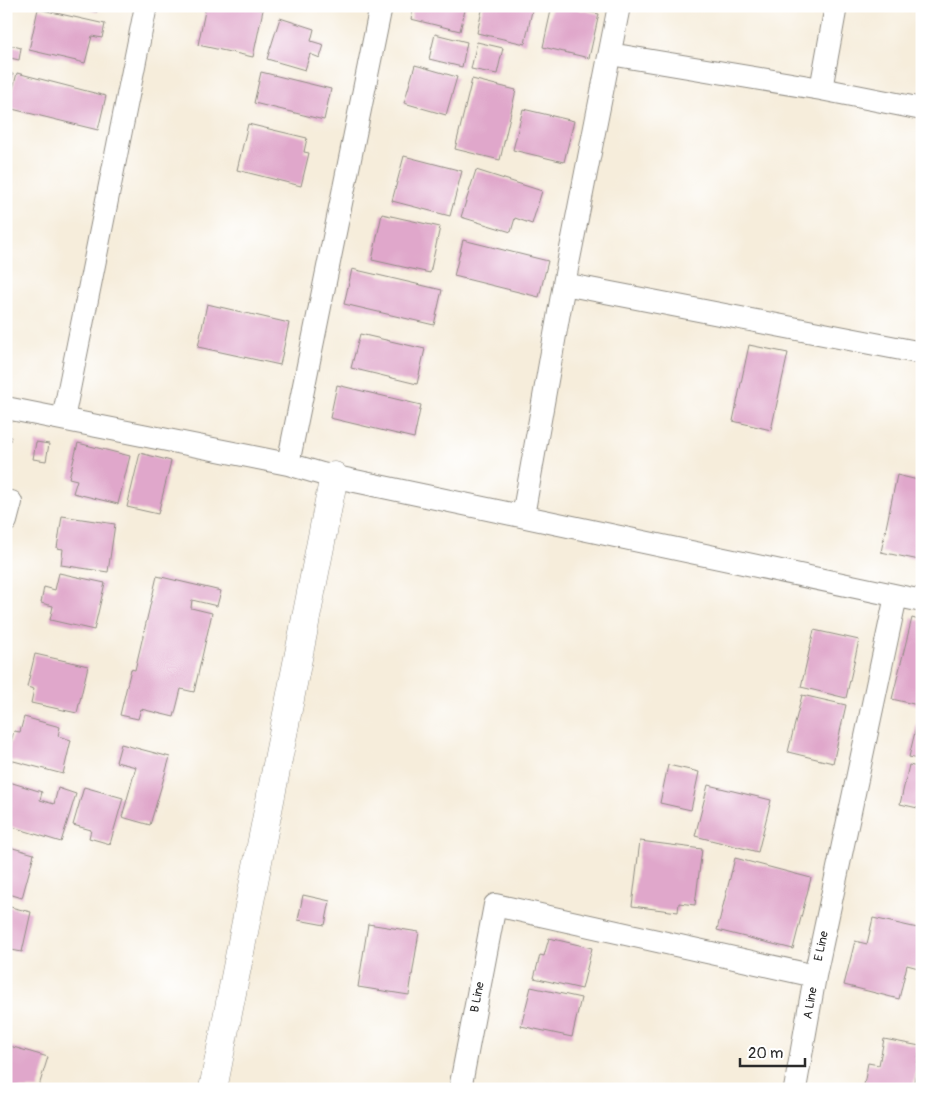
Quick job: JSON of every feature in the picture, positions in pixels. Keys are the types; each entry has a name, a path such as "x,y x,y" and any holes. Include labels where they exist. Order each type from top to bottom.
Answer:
{"street":[{"path":"62,419 146,6"},
{"path":"288,464 381,6"},
{"path":"523,516 564,284 619,6"},
{"path":"820,89 836,6"},
{"path":"610,54 820,89 922,109"},
{"path":"564,284 922,353"},
{"path":"6,408 288,464 334,476 922,602"},
{"path":"213,1089 334,476"},
{"name":"E Line","path":"495,905 815,976 896,596"},
{"name":"B Line","path":"460,1089 495,905"},
{"name":"A Line","path":"795,1089 815,976"}],"building":[{"path":"76,6 98,6 97,12"},
{"path":"206,6 246,6 263,10 253,57 198,45"},
{"path":"414,6 466,6 460,31 411,19"},
{"path":"483,6 533,6 525,44 477,33"},
{"path":"552,6 563,6 599,14 589,58 543,47"},
{"path":"38,9 105,24 102,38 92,36 85,63 29,50"},
{"path":"280,18 314,29 311,41 324,45 320,58 310,54 305,70 267,59"},
{"path":"435,34 467,42 462,67 429,59"},
{"path":"477,42 503,48 497,74 471,69"},
{"path":"6,44 21,48 19,60 6,57"},
{"path":"415,65 457,77 446,115 404,103"},
{"path":"261,72 331,89 324,120 254,103"},
{"path":"6,73 13,74 7,99 6,99"},
{"path":"17,73 106,96 98,130 8,108"},
{"path":"472,79 516,90 500,160 455,149"},
{"path":"523,109 574,121 564,162 513,150"},
{"path":"248,124 307,138 304,152 309,153 301,186 237,170"},
{"path":"404,156 462,171 450,216 392,201"},
{"path":"476,170 542,191 532,224 515,218 511,232 461,217"},
{"path":"382,214 440,227 430,273 372,260"},
{"path":"463,240 548,261 539,297 454,276"},
{"path":"352,269 442,290 434,325 344,304"},
{"path":"207,304 289,323 280,365 198,347"},
{"path":"360,334 425,349 417,384 351,368"},
{"path":"749,345 788,353 771,430 733,421"},
{"path":"337,385 421,405 414,438 330,418"},
{"path":"6,436 11,437 7,452 6,452"},
{"path":"36,442 49,444 46,461 33,459"},
{"path":"78,443 130,456 118,504 73,493 77,480 69,478"},
{"path":"140,453 171,461 158,514 127,507"},
{"path":"897,475 922,481 922,548 919,560 881,552"},
{"path":"62,516 115,524 108,572 61,565 63,549 57,548"},
{"path":"59,573 105,583 94,630 50,620 53,606 41,603 44,587 55,590"},
{"path":"157,576 221,591 217,606 192,600 191,608 212,613 194,692 181,689 174,717 141,709 138,719 120,715 131,669 135,670"},
{"path":"912,618 922,621 922,706 892,699"},
{"path":"814,630 859,640 846,698 801,687"},
{"path":"35,654 88,666 77,713 31,703 34,689 27,687"},
{"path":"802,695 846,705 833,763 788,752"},
{"path":"24,717 60,727 58,736 71,740 63,774 6,759 14,731 20,732"},
{"path":"918,719 922,719 922,760 909,757"},
{"path":"121,744 170,757 150,825 122,817 136,767 116,762"},
{"path":"668,765 699,772 691,810 660,803"},
{"path":"909,765 922,768 922,809 900,804"},
{"path":"6,781 42,792 40,800 54,804 58,788 76,794 61,842 6,825"},
{"path":"708,785 771,800 758,852 695,836"},
{"path":"84,787 123,798 110,844 89,838 91,830 73,825"},
{"path":"640,841 702,849 695,905 679,903 678,912 632,906"},
{"path":"6,846 34,854 22,898 6,893"},
{"path":"735,858 811,878 793,949 717,930"},
{"path":"303,895 330,901 325,925 298,920"},
{"path":"6,906 31,912 22,952 6,949"},
{"path":"873,918 922,929 922,969 907,965 899,999 844,985 855,941 867,944"},
{"path":"368,924 419,932 409,995 358,987"},
{"path":"549,938 592,948 582,989 534,978 540,955 544,956"},
{"path":"531,987 581,998 572,1037 521,1026"},
{"path":"884,1039 920,1046 913,1089 873,1089 873,1086 864,1085 868,1063 879,1065"},
{"path":"6,1045 48,1057 38,1089 6,1089"}]}
